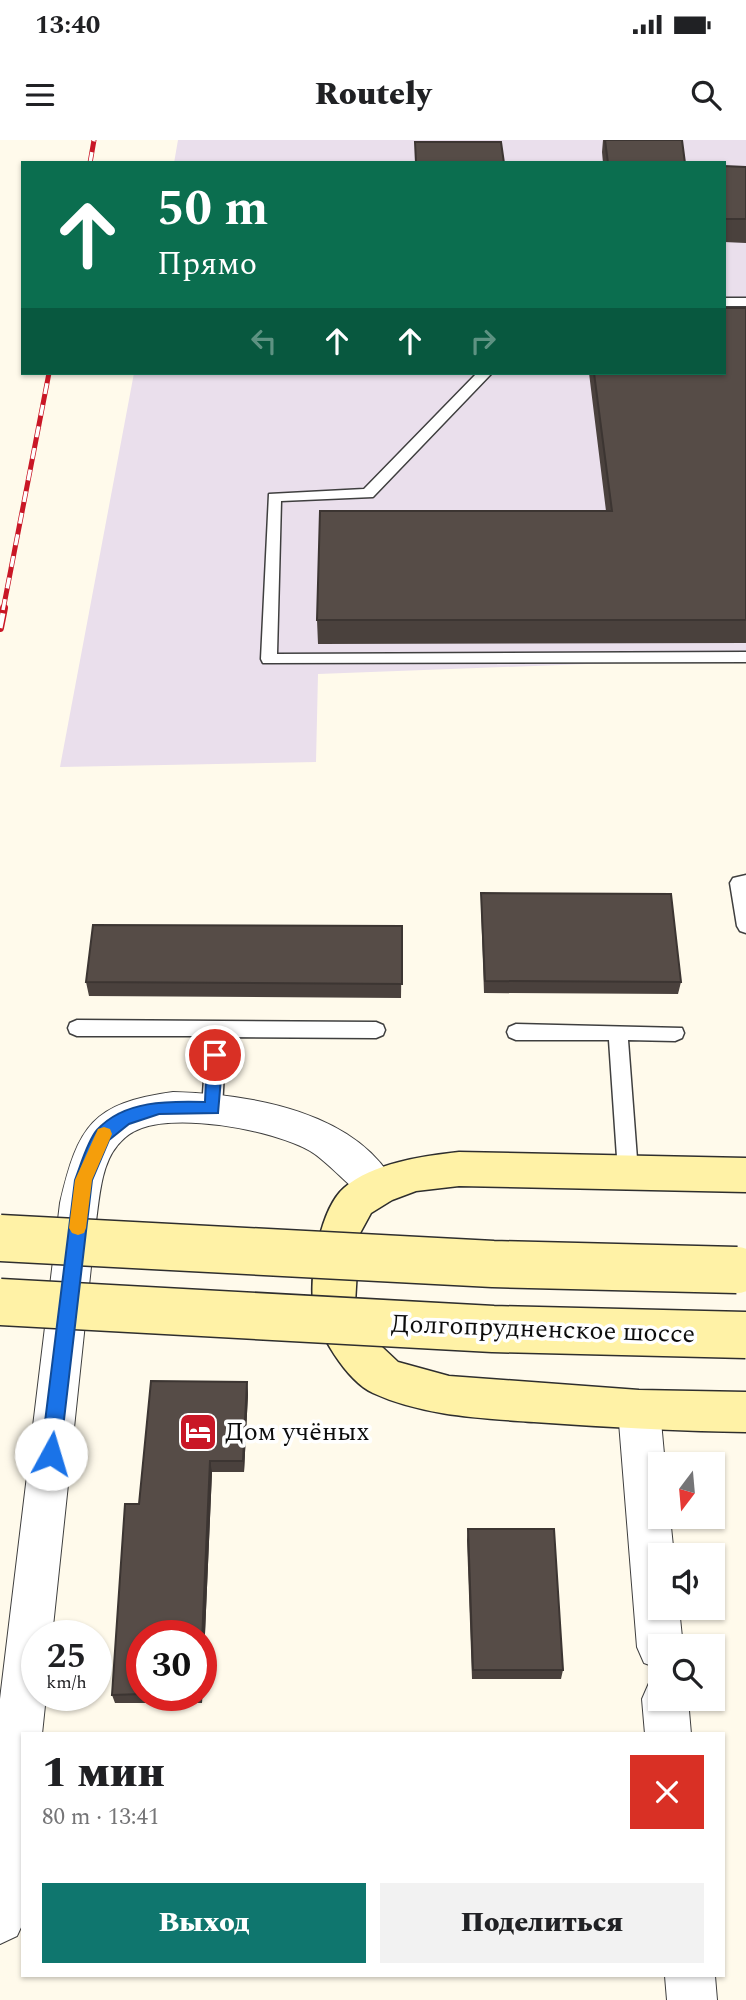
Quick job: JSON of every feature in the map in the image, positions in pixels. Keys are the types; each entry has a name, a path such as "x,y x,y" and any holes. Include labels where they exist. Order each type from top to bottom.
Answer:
{"main road":[{"name":"Долгопрудненское шоссе","path":"746,1175 458,1169 414,1174 378,1188 357,1201 339,1233 334,1304 347,1341 385,1378 449,1396 639,1410 746,1412"},
{"path":"0,1238 493,1265 741,1270"},
{"name":"Долгопрудненское шоссе","path":"0,1303 479,1328 746,1335"}],"street":[{"path":"0,1919 59,1373 83,1180 103,1135 124,1119 159,1108 212,1108 270,1118 320,1138 359,1166 378,1188"},
{"path":"639,1410 659,1634"},
{"path":"666,1711 668,1732"},
{"path":"690,1977 692,2000"}],"lane":[{"path":"726,302 746,302"},
{"path":"483,375 368,494 274,497 269,659 746,657"},
{"path":"746,883 739,883 746,926"},
{"path":"77,1028 376,1030"},
{"path":"212,1108 217,1029"},
{"path":"516,1032 675,1032"},
{"path":"618,1032 628,1172"}],"shaded area":[{"path":"178,140 746,140 746,658 318,674 316,762 60,767 134,375 726,375 726,161 174,161"}],"building":[{"path":"605,140 682,140 685,161 608,161"},
{"path":"415,142 501,142 504,161 416,161"},
{"path":"726,166 746,167 746,219 726,219"},
{"path":"726,308 746,308 746,620 317,620 320,511 612,511 594,375 726,375"},
{"path":"481,893 671,894 681,982 485,981"},
{"path":"93,925 402,926 402,984 86,982"},
{"path":"151,1381 247,1382 243,1461 210,1461 203,1620 126,1620 126,1695 112,1695 125,1504 139,1504"},
{"path":"468,1529 554,1529 563,1670 473,1670"}],"railway":[{"path":"90,161 94,140"},
{"path":"3,610 49,375"},
{"path":"0,628 4,608"}],"slow traffic":[{"path":"78,1228 83,1180 104,1134"}],"place":[{"name":"Дом учёных","path":"198,1432"}],"route":[{"path":"51,1454 83,1180 103,1135 124,1119 159,1108 212,1108 215,1055"}]}
